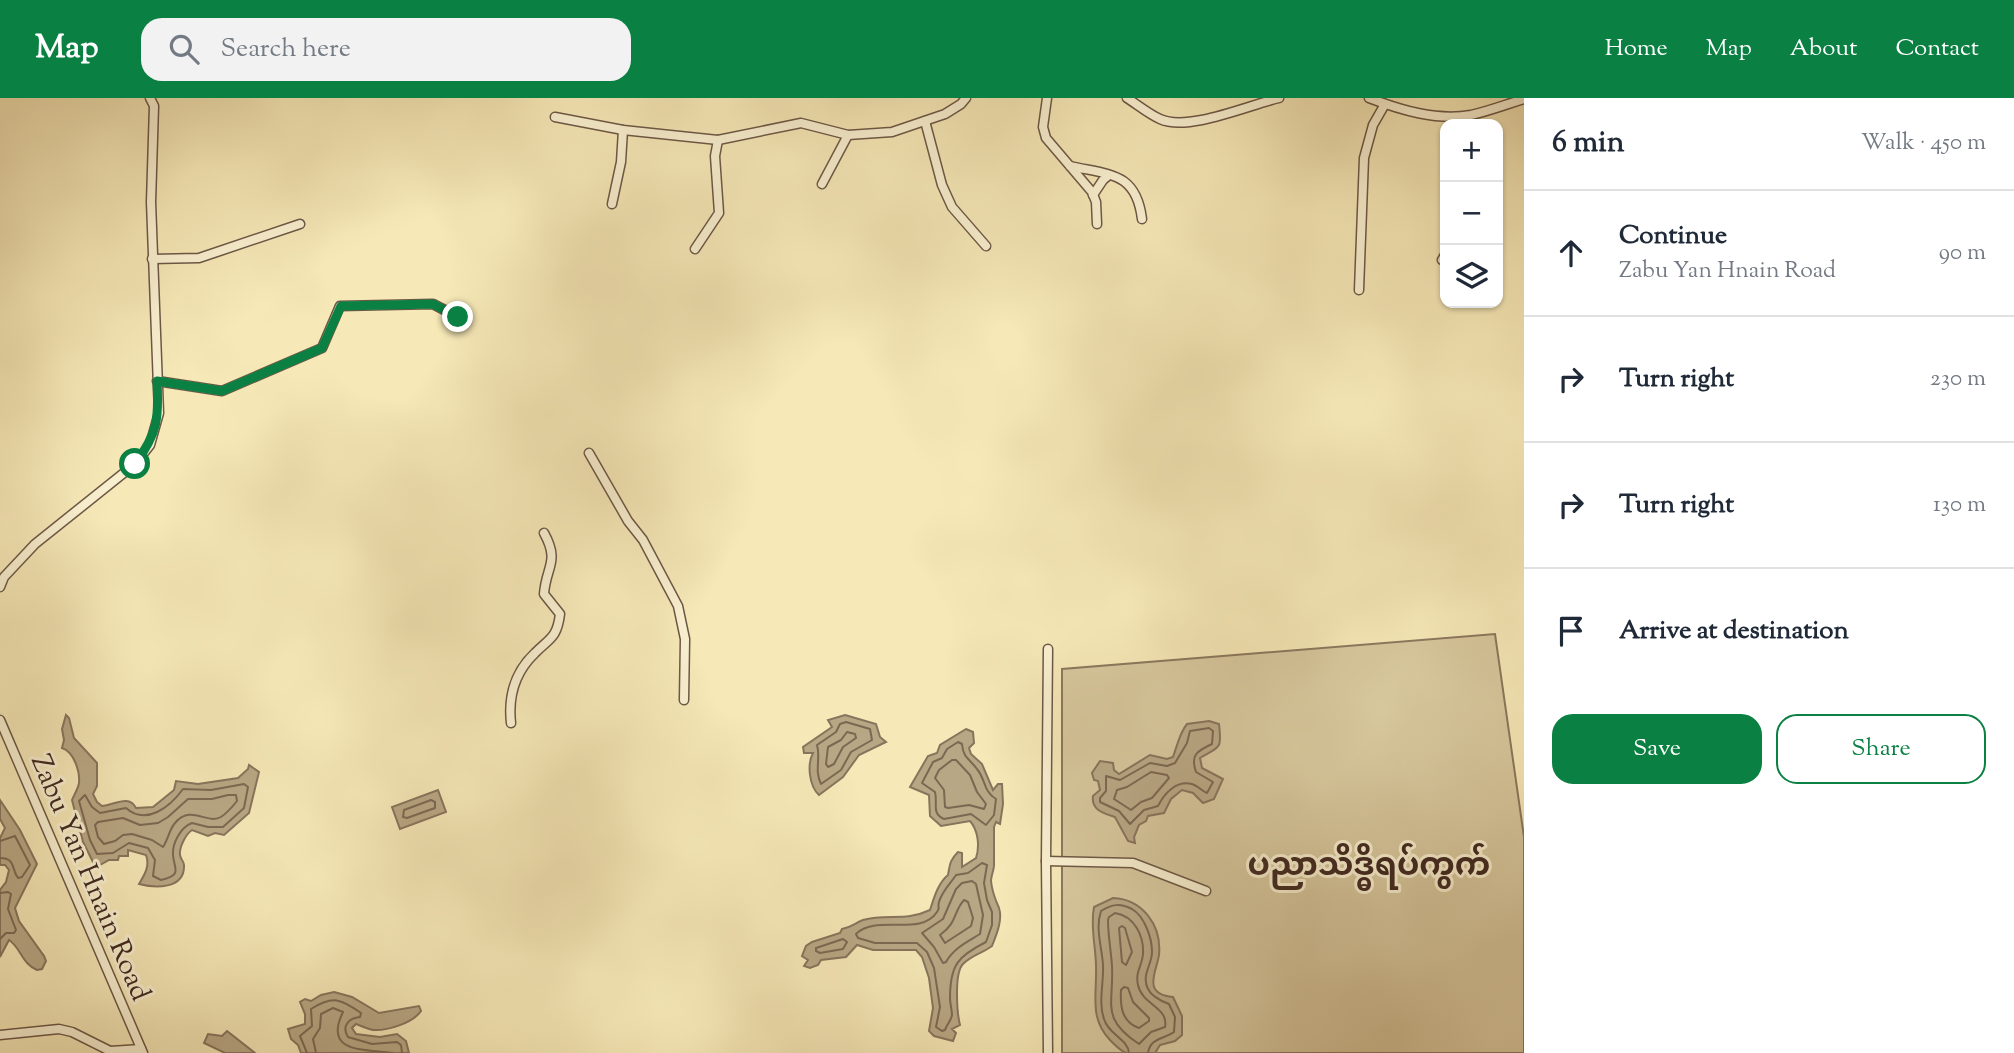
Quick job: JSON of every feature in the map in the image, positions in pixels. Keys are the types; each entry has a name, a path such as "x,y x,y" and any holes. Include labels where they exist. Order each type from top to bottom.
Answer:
{"street":[{"path":"0,587 4,577 35,544 135,464 150,445 159,413 152,259 153,106 149,98"},
{"path":"555,117 623,131 718,139 801,123 848,135 892,132 945,114 966,98"},
{"path":"1047,98 1044,127 1046,138 1093,195 1097,224"},
{"path":"1127,98 1160,119 1176,124 1279,98"},
{"path":"1369,98 1451,119"},
{"path":"1460,119 1524,99"},
{"path":"1359,290 1364,158 1373,125 1385,104"},
{"path":"925,121 942,185 952,207 986,246"},
{"path":"612,204 621,162 623,131"},
{"path":"822,184 848,135"},
{"path":"695,249 719,213 715,156 718,139"},
{"path":"1070,166 1125,180 1136,195 1142,219"},
{"path":"1093,195 1109,175"},
{"path":"152,259 199,258 300,224"},
{"path":"157,381 222,391 322,348 341,306 433,304 458,317"},
{"path":"589,453 628,521 643,540 678,606 685,639 684,699"},
{"path":"511,723 510,709 515,679 537,651 550,642 559,623 560,614 544,594 553,559 551,546 544,533"},
{"path":"1048,649 1048,1053"},
{"name":"Zabu Yan Hnain Road","path":"0,720 142,1051"},
{"path":"1046,861 1133,863 1206,891"},
{"path":"0,1035 59,1029 72,1032 110,1051 142,1051"}],"shaded area":[{"path":"1495,634 1524,837 1524,1053 1062,1053 1062,669"}],"water":[{"path":"66,715 74,738 97,763 97,786 93,794 102,806 125,801 136,808 153,807 174,790 176,781 198,784 238,778 249,765 259,772 249,813 224,835 215,833 208,836 192,830 183,841 180,852 184,865 183,873 180,879 168,885 139,884 147,866 146,855 128,850 128,856 119,856 118,860 109,860 100,865 94,864 83,842 72,800 79,783 77,768 70,753 62,748 62,729"},
{"path":"845,715 876,724 880,737 886,742 859,755 843,777 819,795 810,775 813,753 804,753 803,747 832,727 828,720"},
{"path":"1209,721 1219,724 1220,743 1216,749 1200,758 1202,768 1223,779 1214,799 1203,803 1193,793 1182,790 1171,799 1164,813 1148,816 1146,821 1139,825 1134,837 1135,843 1128,841 1115,817 1094,805 1093,796 1100,790 1092,773 1100,761 1113,763 1114,770 1119,774 1150,755 1167,759 1173,757 1187,724"},
{"path":"966,729 973,732 974,743 969,748 971,754 982,764 993,790 998,784 1002,784 1003,804 1000,824 996,822 994,827 994,865 991,881 1000,918 992,946 966,961 960,969 957,993 960,1025 952,1029 956,1033 953,1041 934,1036 929,1031 933,1008 929,978 922,957 916,950 873,950 857,945 846,957 821,960 818,965 810,968 804,966 808,960 802,956 806,946 812,942 840,933 842,929 863,920 912,916 930,910 955,855 962,853 962,867 976,858 978,838 970,821 941,826 930,816 929,795 910,787 928,756 937,753 940,745"},
{"path":"438,790 446,812 400,829 392,807"},
{"path":"0,800 20,830 37,864 15,908 19,921 44,956 46,961 42,969 37,970 28,964 9,940 0,957 0,890 6,882 9,870 5,865 0,865 0,838 5,828 0,819"},
{"path":"1113,898 1133,903 1153,924 1159,944 1154,987 1163,995 1173,997 1182,1016 1182,1035 1175,1041 1160,1045 1155,1053 1122,1051 1103,1032 1099,1023 1095,997 1094,907"},
{"path":"334,992 352,997 379,1013 419,1006 421,1011 417,1015 399,1025 373,1030 356,1024 352,1028 356,1034 380,1037 397,1034 406,1041 409,1053 301,1053 298,1045 291,1039 288,1029 305,1024 305,1014 300,1002 305,999 311,1001"},
{"path":"227,1031 255,1053 225,1053 204,1043 208,1034 222,1036"}],"district":[{"name":"ပညာသိဒ္ဓိရပ်ကွက်","path":"1369,864"}],"route":[{"path":"135,464 150,445 159,413 157,381 222,391 322,348 341,306 433,304 458,317"}]}
